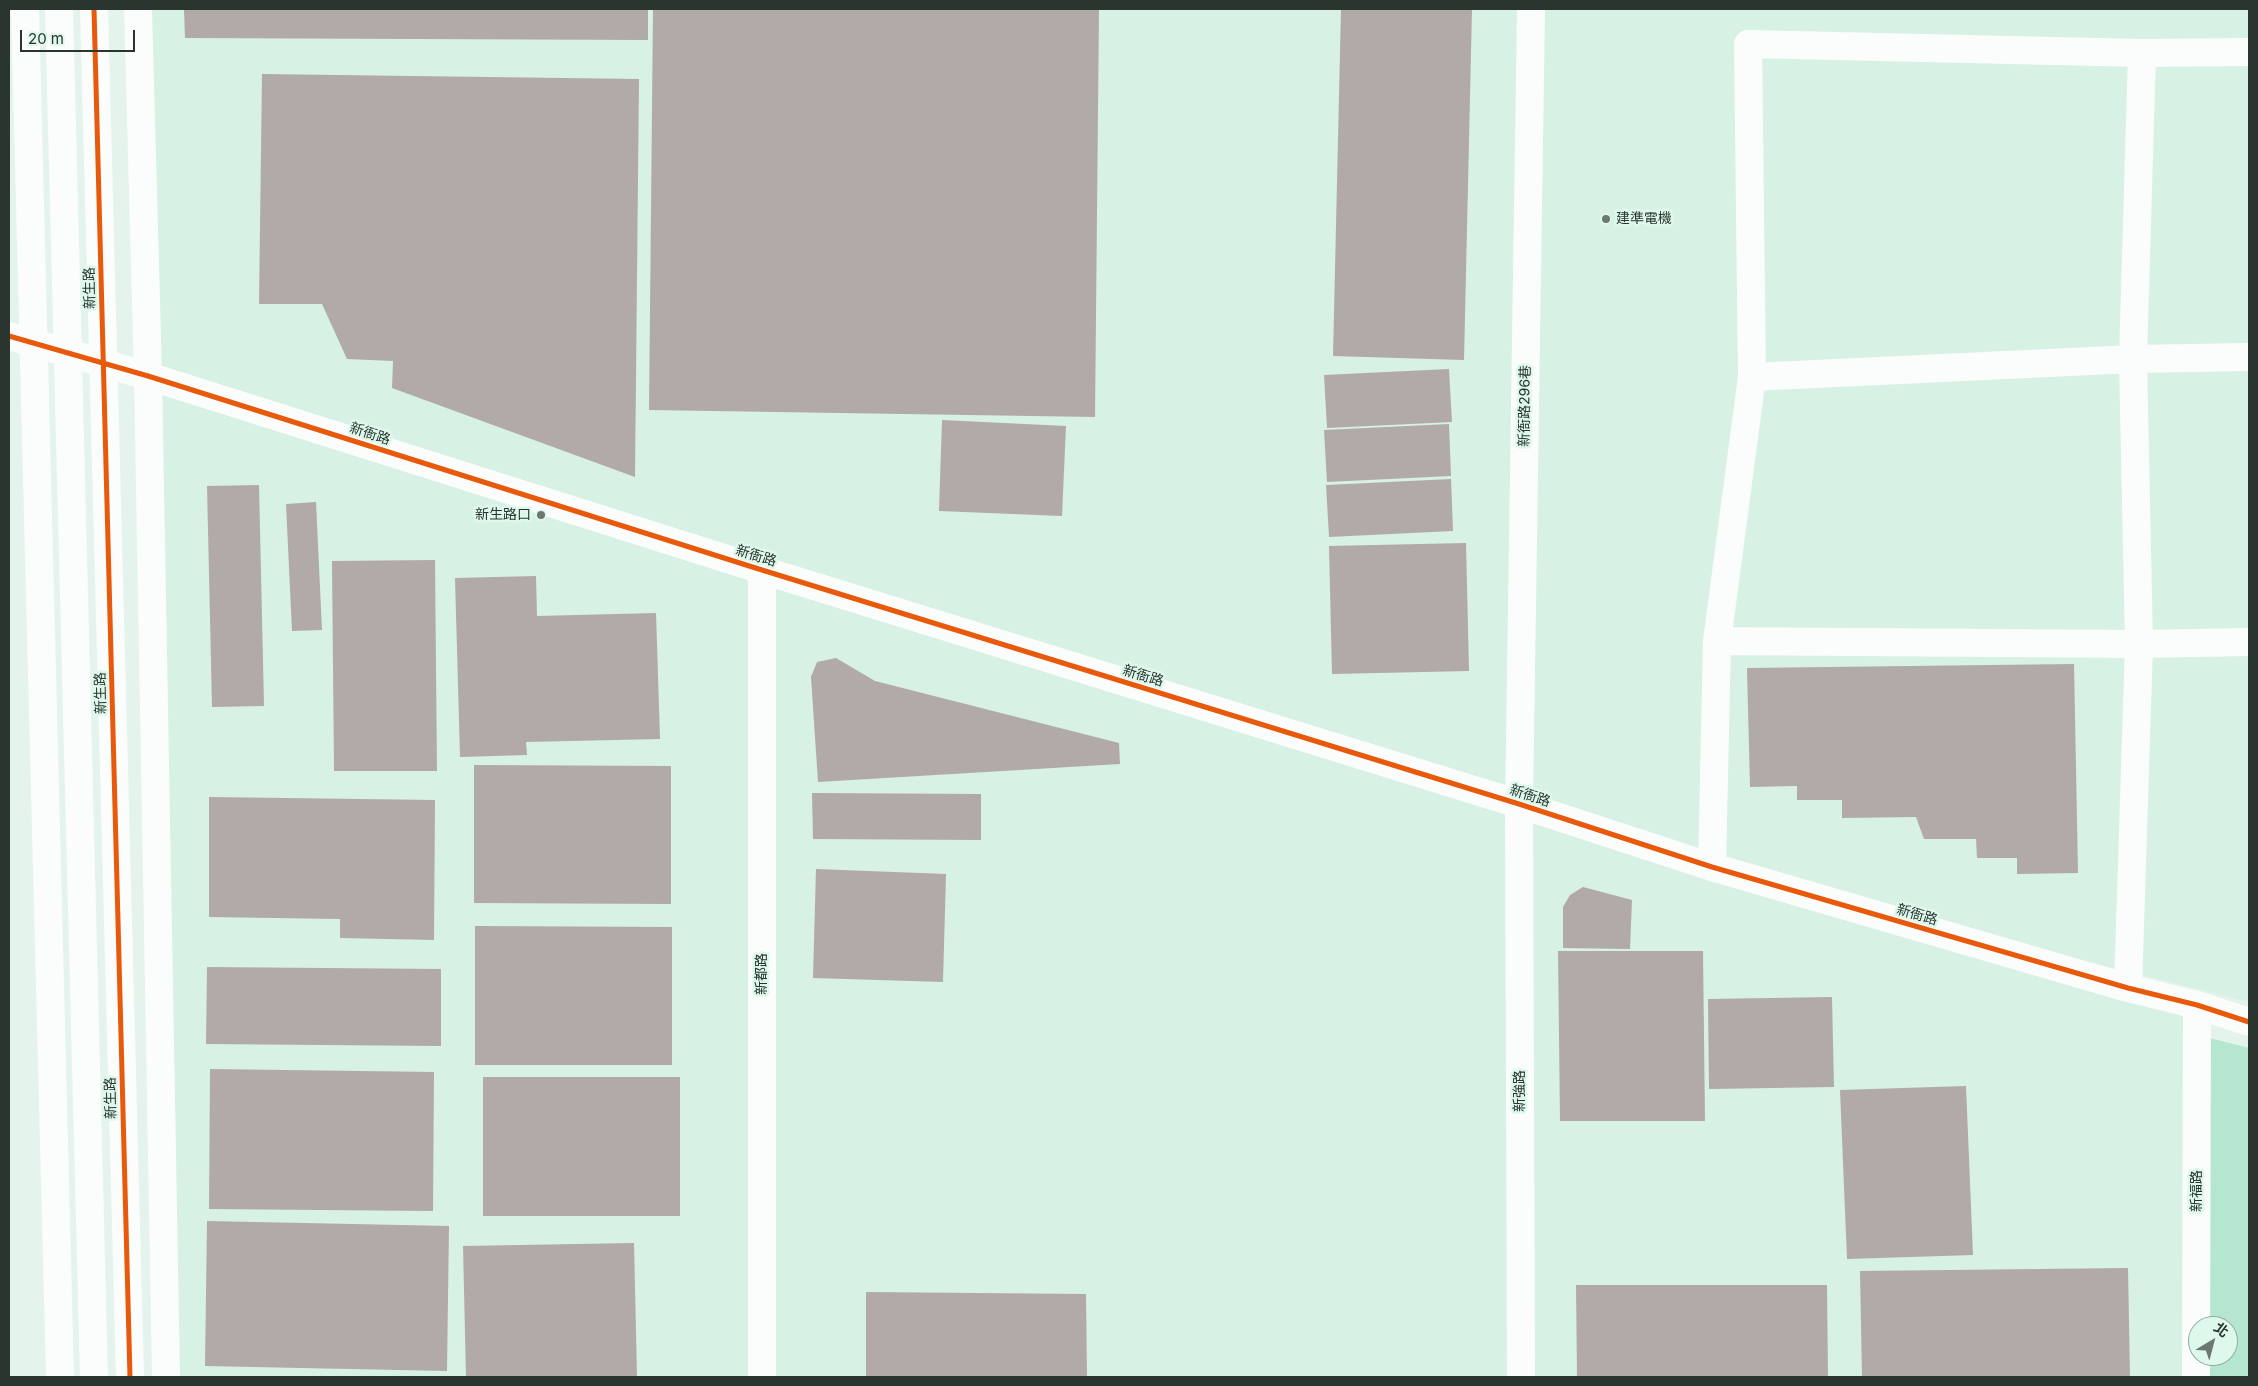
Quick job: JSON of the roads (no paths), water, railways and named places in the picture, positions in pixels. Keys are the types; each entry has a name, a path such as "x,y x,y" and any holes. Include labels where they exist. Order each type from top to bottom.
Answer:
{"street":[{"path":"24,9 21,340 60,1377"},
{"name":"新生路","path":"59,9 94,1377"},
{"name":"新生路","path":"94,9 130,1377"},
{"path":"138,9 148,376 166,1377"},
{"name":"新衙路296巷","path":"1519,804 1531,9"},
{"path":"1712,867 1717,641 1752,377 1748,44 2142,52 2249,52"},
{"path":"2128,988 2139,644 2133,359 2142,52"},
{"name":"新衙路","path":"21,340 148,376 762,570 1519,804 1712,867 2128,988 2197,1005 2249,1022"},
{"path":"1752,377 2133,359 2249,357"},
{"name":"新都路","path":"762,570 762,1377"},
{"path":"1717,641 2139,644 2249,642"},
{"name":"新強路","path":"1519,804 1521,1377"},
{"name":"新福路","path":"2196,1377 2197,1005"}],"place":[{"name":"建準電機","path":"1606,219"},
{"name":"新生路口","path":"541,515"}]}
